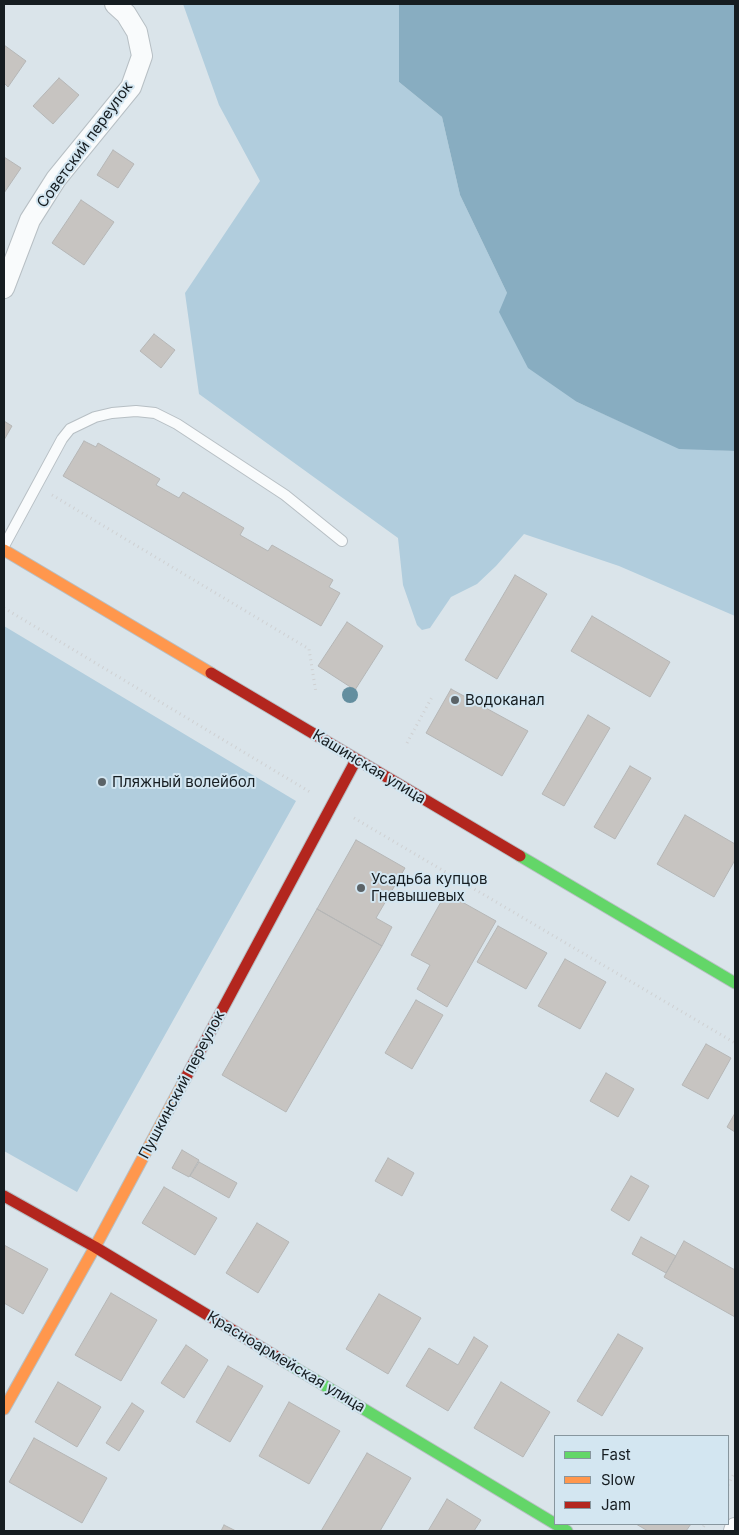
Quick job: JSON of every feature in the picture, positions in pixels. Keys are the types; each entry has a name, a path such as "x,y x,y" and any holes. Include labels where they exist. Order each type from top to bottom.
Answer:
{"street":[{"name":"Советский переулок","path":"4,288 30,220 56,179 131,87 142,56 137,32 126,14 115,4"},
{"name":"Кашинская улица","path":"4,548 356,760 735,983"},
{"name":"Пушкинский переулок","path":"4,1408 95,1246 356,760"},
{"name":"Красноармейская улица","path":"4,1196 95,1246 554,1523"}],"lane":[{"path":"4,548 62,439 70,429 95,417 136,411 155,413 177,424 285,495 342,541"}],"path":[{"path":"37,486 309,649 316,693"},
{"path":"4,608 332,805 735,1042"},
{"path":"407,742 432,697"},
{"path":"729,1483 735,1472"}],"shaded area":[{"path":"183,4 399,4 399,82 442,117 460,195 507,293 577,402 679,448 735,451 735,616 619,566 524,534 496,566 477,584 451,597 430,628 422,630 417,625 403,585 398,538 199,394 185,293 260,181 219,105"},
{"path":"399,4 735,4 735,451 679,449 577,402 528,368 499,312 507,293 460,195 442,117 399,82"},
{"path":"4,626 296,801 77,1192 4,1151"}],"building":[{"path":"4,45 26,61 8,87 4,83"},
{"path":"59,78 79,95 53,124 33,106"},
{"path":"113,150 134,164 118,188 97,175"},
{"path":"4,157 21,168 4,193"},
{"path":"81,200 114,222 84,265 52,243"},
{"path":"154,334 175,350 161,368 140,351"},
{"path":"4,421 12,426 4,440"},
{"path":"84,441 96,447 98,443 160,479 156,485 179,498 183,492 244,528 240,535 268,551 272,545 333,580 329,587 340,593 321,626 63,476"},
{"path":"515,575 547,594 497,679 465,660"},
{"path":"592,616 670,662 650,697 571,651"},
{"path":"347,622 383,646 355,690 318,666"},
{"path":"451,689 528,731 502,776 426,733"},
{"path":"588,715 610,728 564,806 542,794"},
{"path":"630,766 651,778 615,839 594,827"},
{"path":"685,815 735,844 735,860 714,897 657,864"},
{"name":"Усадьба купцов Гневышевых","path":"356,840 405,868 376,918 392,927 382,946 317,909"},
{"path":"446,893 496,921 447,1007 417,989 430,965 411,955"},
{"path":"317,909 382,946 286,1112 222,1075"},
{"path":"498,926 547,953 526,989 477,962"},
{"path":"565,959 606,982 580,1029 538,1006"},
{"path":"416,1000 443,1015 412,1069 385,1053"},
{"path":"706,1044 731,1058 708,1099 682,1085"},
{"path":"606,1073 634,1089 618,1117 590,1101"},
{"path":"735,1113 735,1132 727,1127"},
{"path":"182,1150 199,1160 189,1177 172,1168"},
{"path":"388,1158 414,1173 402,1196 375,1181"},
{"path":"199,1162 237,1183 229,1198 190,1176"},
{"path":"631,1176 649,1186 629,1221 611,1210"},
{"path":"164,1187 217,1218 195,1255 142,1223"},
{"path":"257,1223 289,1242 258,1293 226,1273"},
{"path":"641,1237 676,1256 666,1273 632,1254"},
{"path":"684,1241 735,1270 735,1317 664,1277"},
{"path":"4,1245 48,1269 23,1314 4,1303"},
{"path":"111,1293 157,1320 121,1381 75,1355"},
{"path":"379,1294 421,1318 388,1374 346,1349"},
{"path":"618,1334 643,1348 602,1416 577,1401"},
{"path":"474,1337 488,1346 448,1411 406,1386 429,1348 458,1365"},
{"path":"186,1345 208,1360 184,1398 161,1383"},
{"path":"228,1366 263,1386 230,1442 196,1422"},
{"path":"58,1382 101,1407 77,1447 35,1422"},
{"path":"501,1382 550,1412 523,1457 474,1428"},
{"path":"289,1402 340,1431 309,1484 259,1456"},
{"path":"132,1403 144,1411 119,1451 106,1443"},
{"path":"34,1438 107,1478 82,1523 9,1482"},
{"path":"367,1453 411,1478 380,1531 321,1531"},
{"path":"447,1499 481,1520 474,1531 428,1531"},
{"path":"224,1525 236,1531 221,1531"},
{"path":"638,1525 690,1525 686,1531 648,1531"}],"traffic: fast":[{"path":"520,856 735,983"},
{"path":"282,1360 554,1523"},
{"path":"557,1525 567,1531"}],"traffic: slow":[{"path":"4,550 211,673"},
{"path":"4,1409 95,1247 184,1081"}],"traffic: jam":[{"path":"211,673 520,856"},
{"path":"184,1081 356,760"},
{"path":"4,1196 95,1247 282,1360"}],"place":[{"name":"Водоканал","path":"455,700"},
{"name":"Пляжный волейбол","path":"102,782"},
{"name":"Усадьба купцов Гневышевых","path":"361,888"}]}
